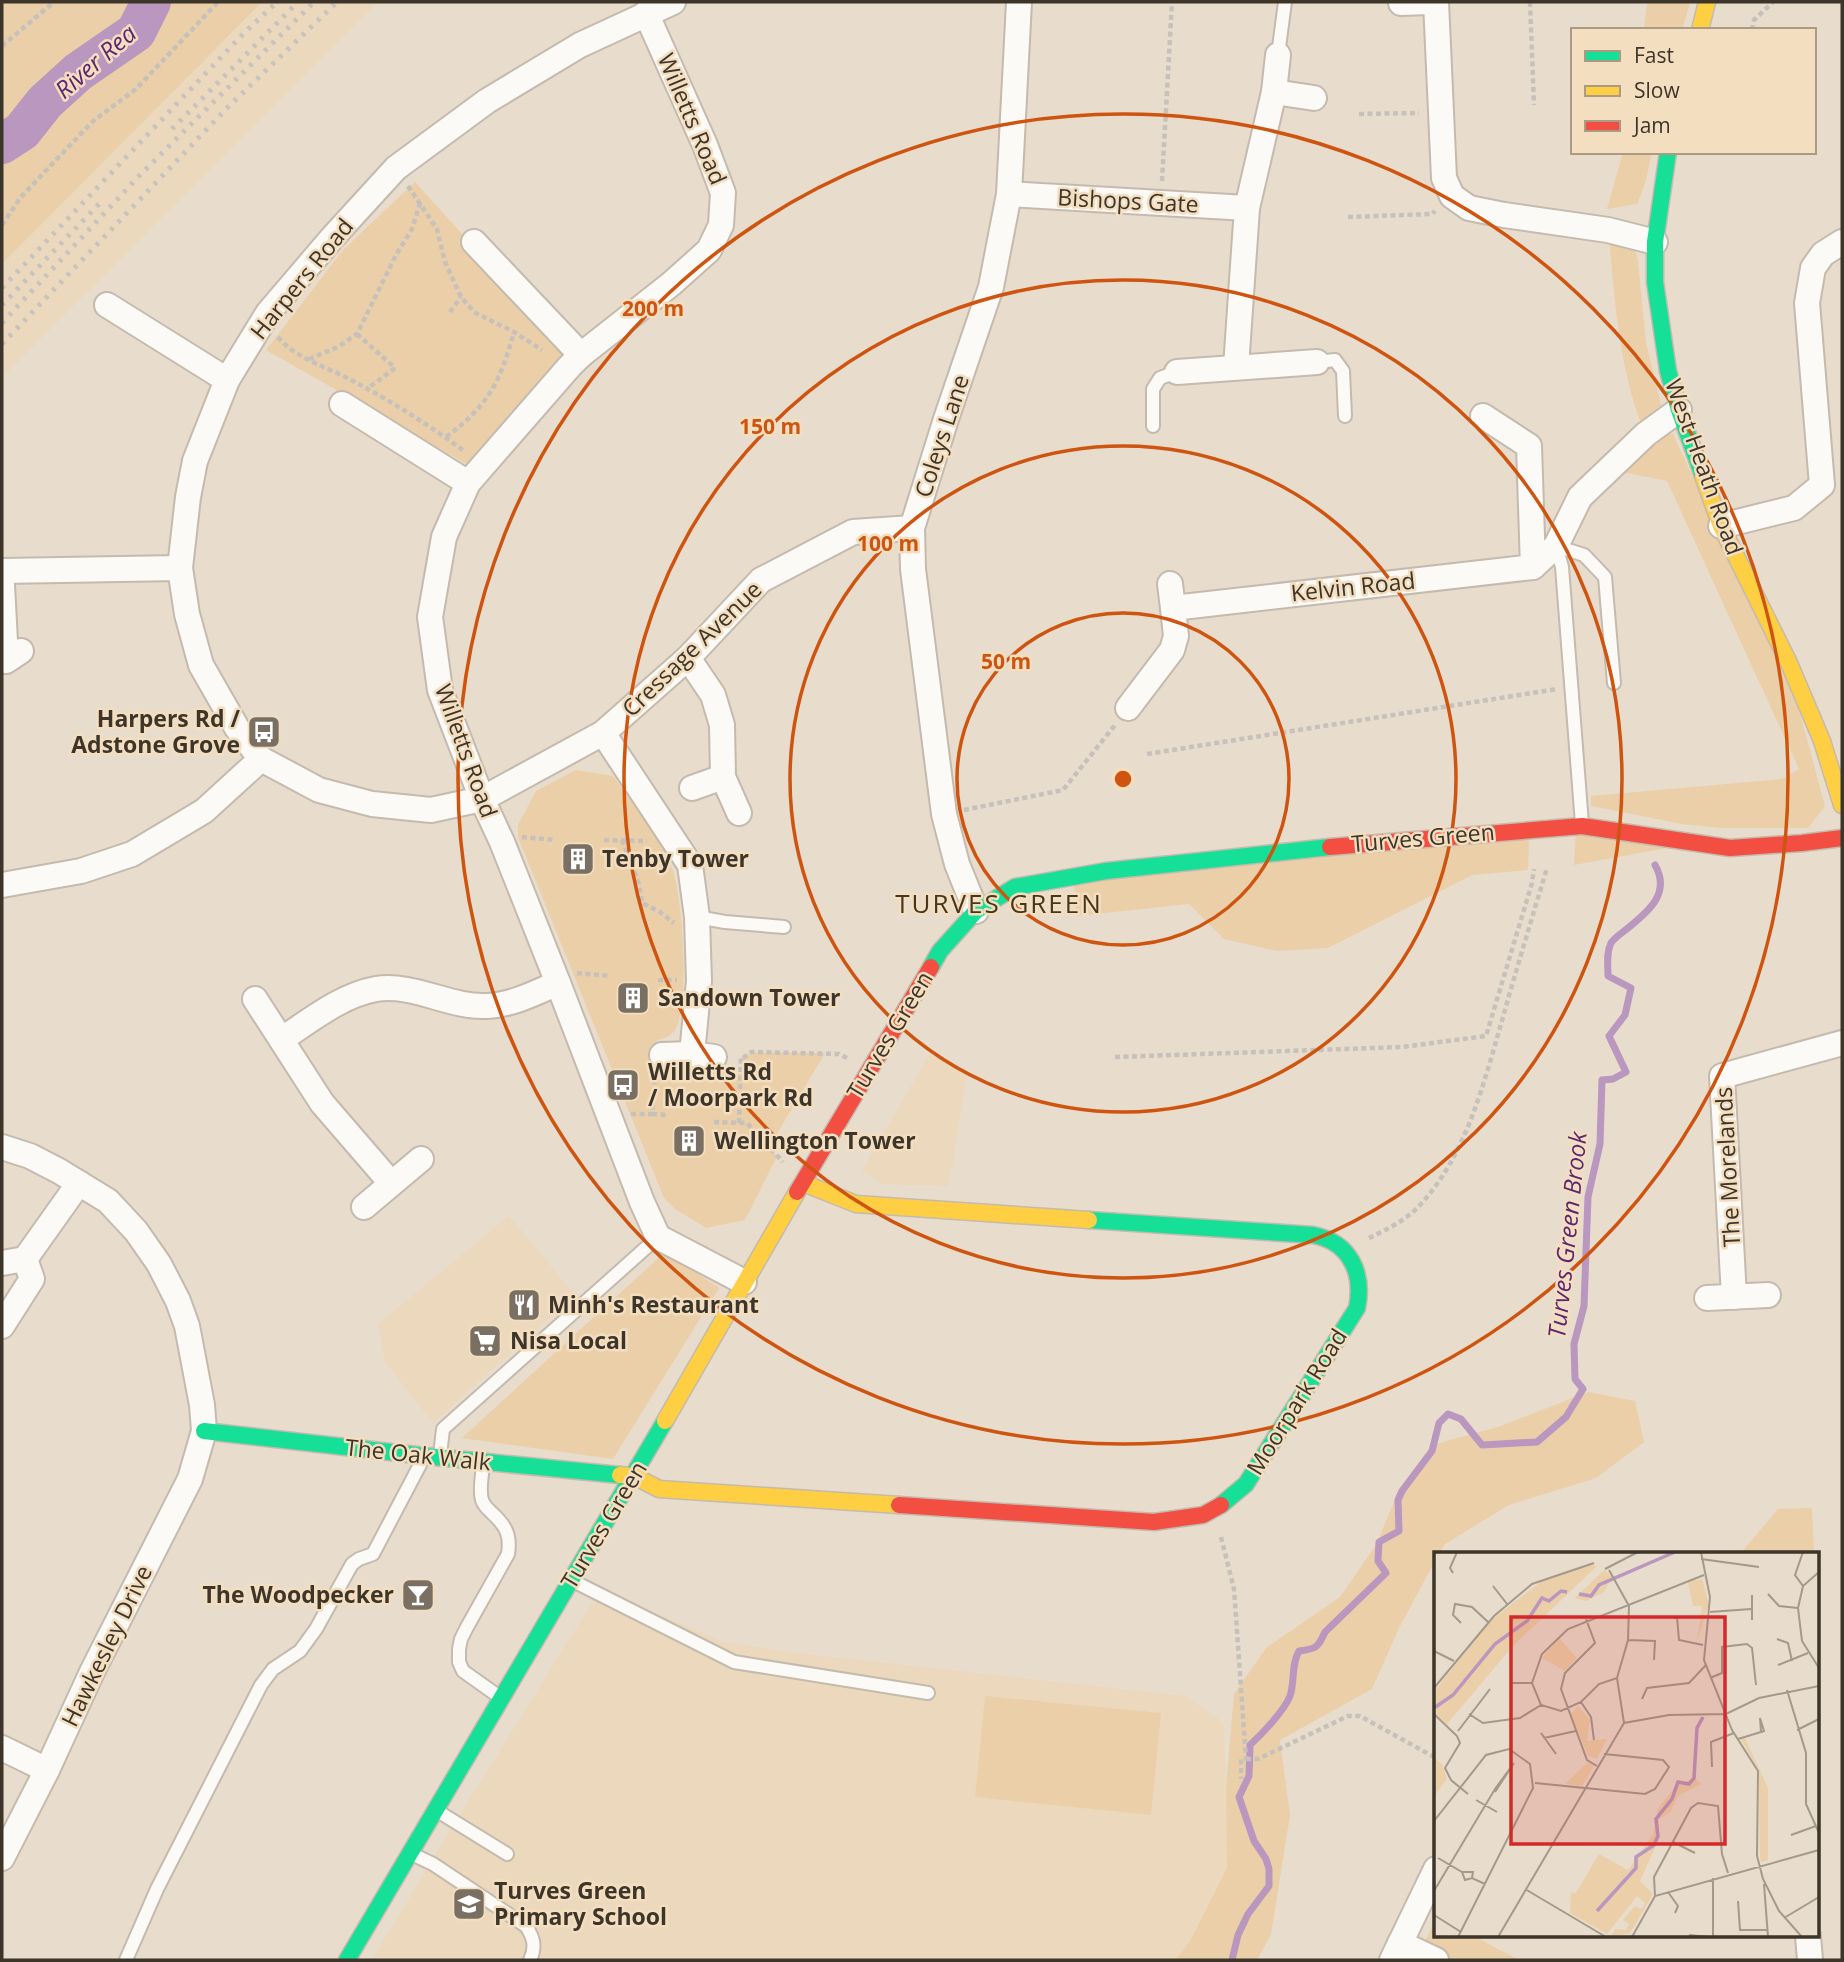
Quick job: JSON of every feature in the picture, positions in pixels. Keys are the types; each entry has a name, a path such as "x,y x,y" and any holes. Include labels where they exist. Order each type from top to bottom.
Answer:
{"street":[{"name":"Harpers Road","path":"482,799 431,810 372,804 319,790 261,758 237,728 201,664 187,614 180,568 195,461 227,380 268,313 396,168 487,101 580,45 673,2"},
{"name":"Coleys Lane","path":"976,911 957,864 944,814 914,569 912,528 991,287 1009,194 1019,2"},
{"path":"1401,3 1427,2"},
{"path":"1436,2 1444,178 1452,196 1469,208 1608,230 1655,242"},
{"path":"1700,28 1707,2"},
{"name":"Willetts Road","path":"646,13 705,145 723,193 721,225 709,250 575,361 468,483 444,537 430,617 440,690 658,1237"},
{"path":"1236,368 1247,208 1274,92 1278,55"},
{"path":"1274,92 1314,98"},
{"name":"West Heath Road","path":"1668,154 1655,242 1656,282 1668,371 1679,410 1721,526 1788,663 1822,741 1842,805"},
{"name":"Bishops Gate","path":"1009,194 1247,208"},
{"path":"474,242 575,361"},
{"path":"1721,526 1794,508 1822,485 1807,303 1812,268 1823,254 1842,242"},
{"path":"107,305 227,380"},
{"path":"1177,372 1317,362"},
{"path":"342,404 468,483"},
{"path":"1533,567 1556,546 1580,497 1646,434 1679,410"},
{"path":"1483,416 1528,446 1533,567"},
{"name":"Cressage Avenue","path":"482,799 603,733 688,658 761,580 853,533 912,528"},
{"name":"Kelvin Road","path":"1128,708 1172,650 1176,636 1172,596 1533,567"},
{"path":"2,570 180,568"},
{"path":"2,585 10,659"},
{"path":"688,658 713,695 722,725 723,777 738,813"},
{"path":"603,733 690,865 698,929 703,1056 662,1055"},
{"path":"2,884 81,871 132,854 204,811 261,758"},
{"path":"692,788 723,777"},
{"name":"Turves Green","path":"347,1960 634,1476 744,1282 940,951 976,911 1015,887 1107,871 1363,843 1582,826 1730,848 1842,838"},
{"path":"282,1039 351,997 377,989 404,990 486,1006 513,1002 558,983"},
{"path":"255,999 322,1103 391,1182"},
{"name":"The Morelands","path":"1734,1297 1723,1076 1842,1043"},
{"path":"2,1147 30,1156 79,1182 108,1201 136,1231 159,1264 187,1326 202,1405 204,1431"},
{"path":"364,1207 421,1159"},
{"path":"2,1325 32,1279 13,1261 79,1182"},
{"path":"803,1183 856,1204 1313,1235 1331,1240 1344,1251"},
{"path":"658,1237 744,1282"},
{"name":"Moorpark Road","path":"634,1476 659,1489 1154,1522 1203,1515 1224,1503 1246,1484 1357,1308 1359,1278 1344,1251"},
{"path":"1707,1298 1768,1295"},
{"name":"The Oak Walk","path":"204,1431 432,1457 634,1476"},
{"name":"Hawkesley Drive","path":"2,1858 190,1479 204,1431"},
{"path":"2,1748 47,1770"},
{"path":"1434,1874 1396,1952 1436,1960"},
{"path":"1808,1938 1810,1960"}],"lane":[{"path":"1278,55 1285,2"},
{"path":"1317,362 1335,360 1343,371 1345,416"},
{"path":"1153,426 1153,388 1160,378 1177,372"},
{"path":"1556,546 1584,555 1605,577 1614,683"},
{"path":"1556,546 1562,567 1582,826"},
{"path":"698,929 725,922 784,927"},
{"path":"126,1960 157,1888 261,1685 274,1670 300,1651 316,1629 352,1564 373,1554 432,1457 443,1429 658,1237"},
{"path":"483,1462 481,1497 485,1507 502,1523 510,1541 508,1554 461,1640 459,1662 463,1671 502,1699"},
{"path":"572,1580 734,1662 928,1693"},
{"path":"436,1810 507,1854"},
{"path":"410,1853 433,1864 526,1926 535,1947 530,1960"}],"path":[{"path":"2,46 54,2"},
{"path":"2,225 21,197 92,122 136,89 218,2"},
{"path":"1160,202 1172,2"},
{"path":"1530,2 1534,106"},
{"path":"1752,28 1754,20 1773,2"},
{"path":"1359,114 1441,113"},
{"path":"396,168 437,229 445,262 461,297 474,312 575,361"},
{"path":"1348,217 1432,214 1452,196"},
{"path":"309,360 338,347 356,334 411,229 420,203"},
{"path":"2,208 10,213"},
{"path":"450,312 461,297"},
{"path":"446,437 478,410 494,389 505,365 514,332"},
{"path":"356,334 396,366 367,389"},
{"path":"1147,754 1571,687"},
{"path":"944,814 1063,790 1128,708"},
{"path":"604,840 676,842"},
{"path":"621,840 639,884 642,903 698,929"},
{"path":"1344,1251 1387,1229 1417,1208 1438,1183 1457,1150 1476,1105 1547,868"},
{"path":"1115,1057 1402,1047 1486,1036 1534,869"},
{"path":"558,983 573,972 611,976"},
{"path":"703,1056 743,1058 751,1052 839,1054 870,1070"},
{"path":"652,1114 655,1065 662,1055"},
{"path":"738,1123 743,1058"},
{"path":"610,1122 629,1114 667,1115"},
{"path":"714,1122 747,1123 803,1183"},
{"path":"1214,1508 1234,1589 1246,1759"},
{"path":"1241,1779 1241,1759 1258,1759 1348,1716 1360,1716 1434,1757"}],"shaded area":[{"path":"2,2 262,2 2,264"},
{"path":"262,2 378,2 2,377 2,264"},
{"path":"1647,2 1690,2 1683,28 1644,28"},
{"path":"1622,154 1652,154 1637,204 1607,209"},
{"path":"415,182 568,351 467,464 266,350 343,250"},
{"path":"1609,239 1629,244 1635,251 1638,262 1646,343 1662,409 1642,426 1623,357"},
{"path":"1666,433 1673,434 1796,699 1825,806 1808,828 1721,828 1682,824 1591,806 1591,796 1782,779 1799,769 1667,481 1622,472"},
{"path":"576,770 613,776 659,842 675,880 683,949 682,998 680,1017 675,1030 667,1037 657,1040 656,1065 741,1074 743,1058 751,1052 825,1053 769,1147 777,1156 745,1220 706,1228 675,1209 664,1198 518,837 518,825 536,791"},
{"path":"1576,831 1683,845 1574,865"},
{"path":"1529,837 1528,870 1472,875 1328,948 1276,951 1224,939 1189,904 1076,916 1074,882"},
{"path":"932,1050 967,1075 949,1186 882,1184 862,1171"},
{"path":"509,1216 575,1295 433,1423 385,1362 378,1324"},
{"path":"665,1252 719,1288 613,1459 462,1438"},
{"path":"1588,1392 1635,1401 1644,1442 1596,1478 1509,1505 1445,1544 1440,1552 1434,1552 1434,1563 1399,1628 1372,1689 1280,1740 1290,1815 1271,1934 1257,1960 1176,1960 1190,1941 1227,1868 1226,1787 1234,1694 1266,1648 1340,1597 1376,1545 1399,1490 1432,1445 1498,1427"},
{"path":"1812,1508 1814,1552 1742,1552 1778,1509"},
{"path":"600,1590 724,1642 797,1653 1185,1696 1224,1723 1227,1868 1190,1941 1176,1960 372,1960"},
{"path":"985,1696 1161,1713 1151,1815 975,1797"},
{"path":"1434,1923 1434,1938 1480,1938 1519,1960 1416,1960"}],"waterway":[{"name":"River Rea","path":"2,144 22,131 45,102 78,72 136,32 151,2"},
{"name":"Turves Green Brook","path":"1232,1960 1238,1935 1248,1914 1269,1886 1266,1859 1254,1841 1239,1797 1249,1776 1250,1745 1287,1702 1299,1651 1316,1647 1325,1632 1386,1573 1378,1561 1379,1542 1399,1531 1398,1500 1432,1451 1439,1423 1448,1414 1461,1419 1482,1445 1537,1442 1566,1417 1583,1389 1575,1379 1574,1344 1584,1306 1588,1197 1600,1144 1602,1080 1613,1079 1626,1072 1609,1036 1625,1015 1631,988 1608,976 1609,947 1655,901 1660,884 1655,865"}],"railway":[{"path":"2,288 244,33 277,2"},
{"path":"172,129 298,2"},
{"path":"2,323 139,176 314,2"},
{"path":"2,344 228,107 337,2"},
{"path":"2,305 99,204"}],"traffic: fast":[{"path":"1668,154 1655,242 1655,282 1668,371 1703,476"},
{"path":"931,967 940,951 976,911 1015,887 1106,871 1330,847"},
{"path":"1089,1220 1313,1235 1336,1244 1352,1261 1358,1283 1357,1308 1246,1484 1221,1505"},
{"path":"347,1960 665,1421"},
{"path":"204,1431 620,1475"}],"traffic: slow":[{"path":"1700,28 1707,2"},
{"path":"1703,476 1721,526 1789,663 1822,741 1842,805"},
{"path":"803,1183 856,1204 1089,1220"},
{"path":"665,1421 797,1192"},
{"path":"620,1475 634,1476 659,1489 899,1505"}],"traffic: jam":[{"path":"1330,847 1582,826 1730,848 1842,838"},
{"path":"797,1192 931,967"},
{"path":"899,1505 1154,1522 1203,1515 1221,1505"}],"place":[{"name":"Harpers Rd / Adstone Grove","path":"264,732"},
{"name":"Tenby Tower","path":"578,859"},
{"name":"Sandown Tower","path":"633,998"},
{"name":"Willetts Rd / Moorpark Rd","path":"623,1085"},
{"name":"Wellington Tower","path":"689,1141"},
{"name":"Minh's Restaurant","path":"524,1305"},
{"name":"Nisa Local","path":"485,1341"},
{"name":"The Woodpecker","path":"418,1595"},
{"name":"Turves Green Primary School","path":"469,1904"}],"district":[{"name":"TURVES GREEN","path":"999,904"}]}
